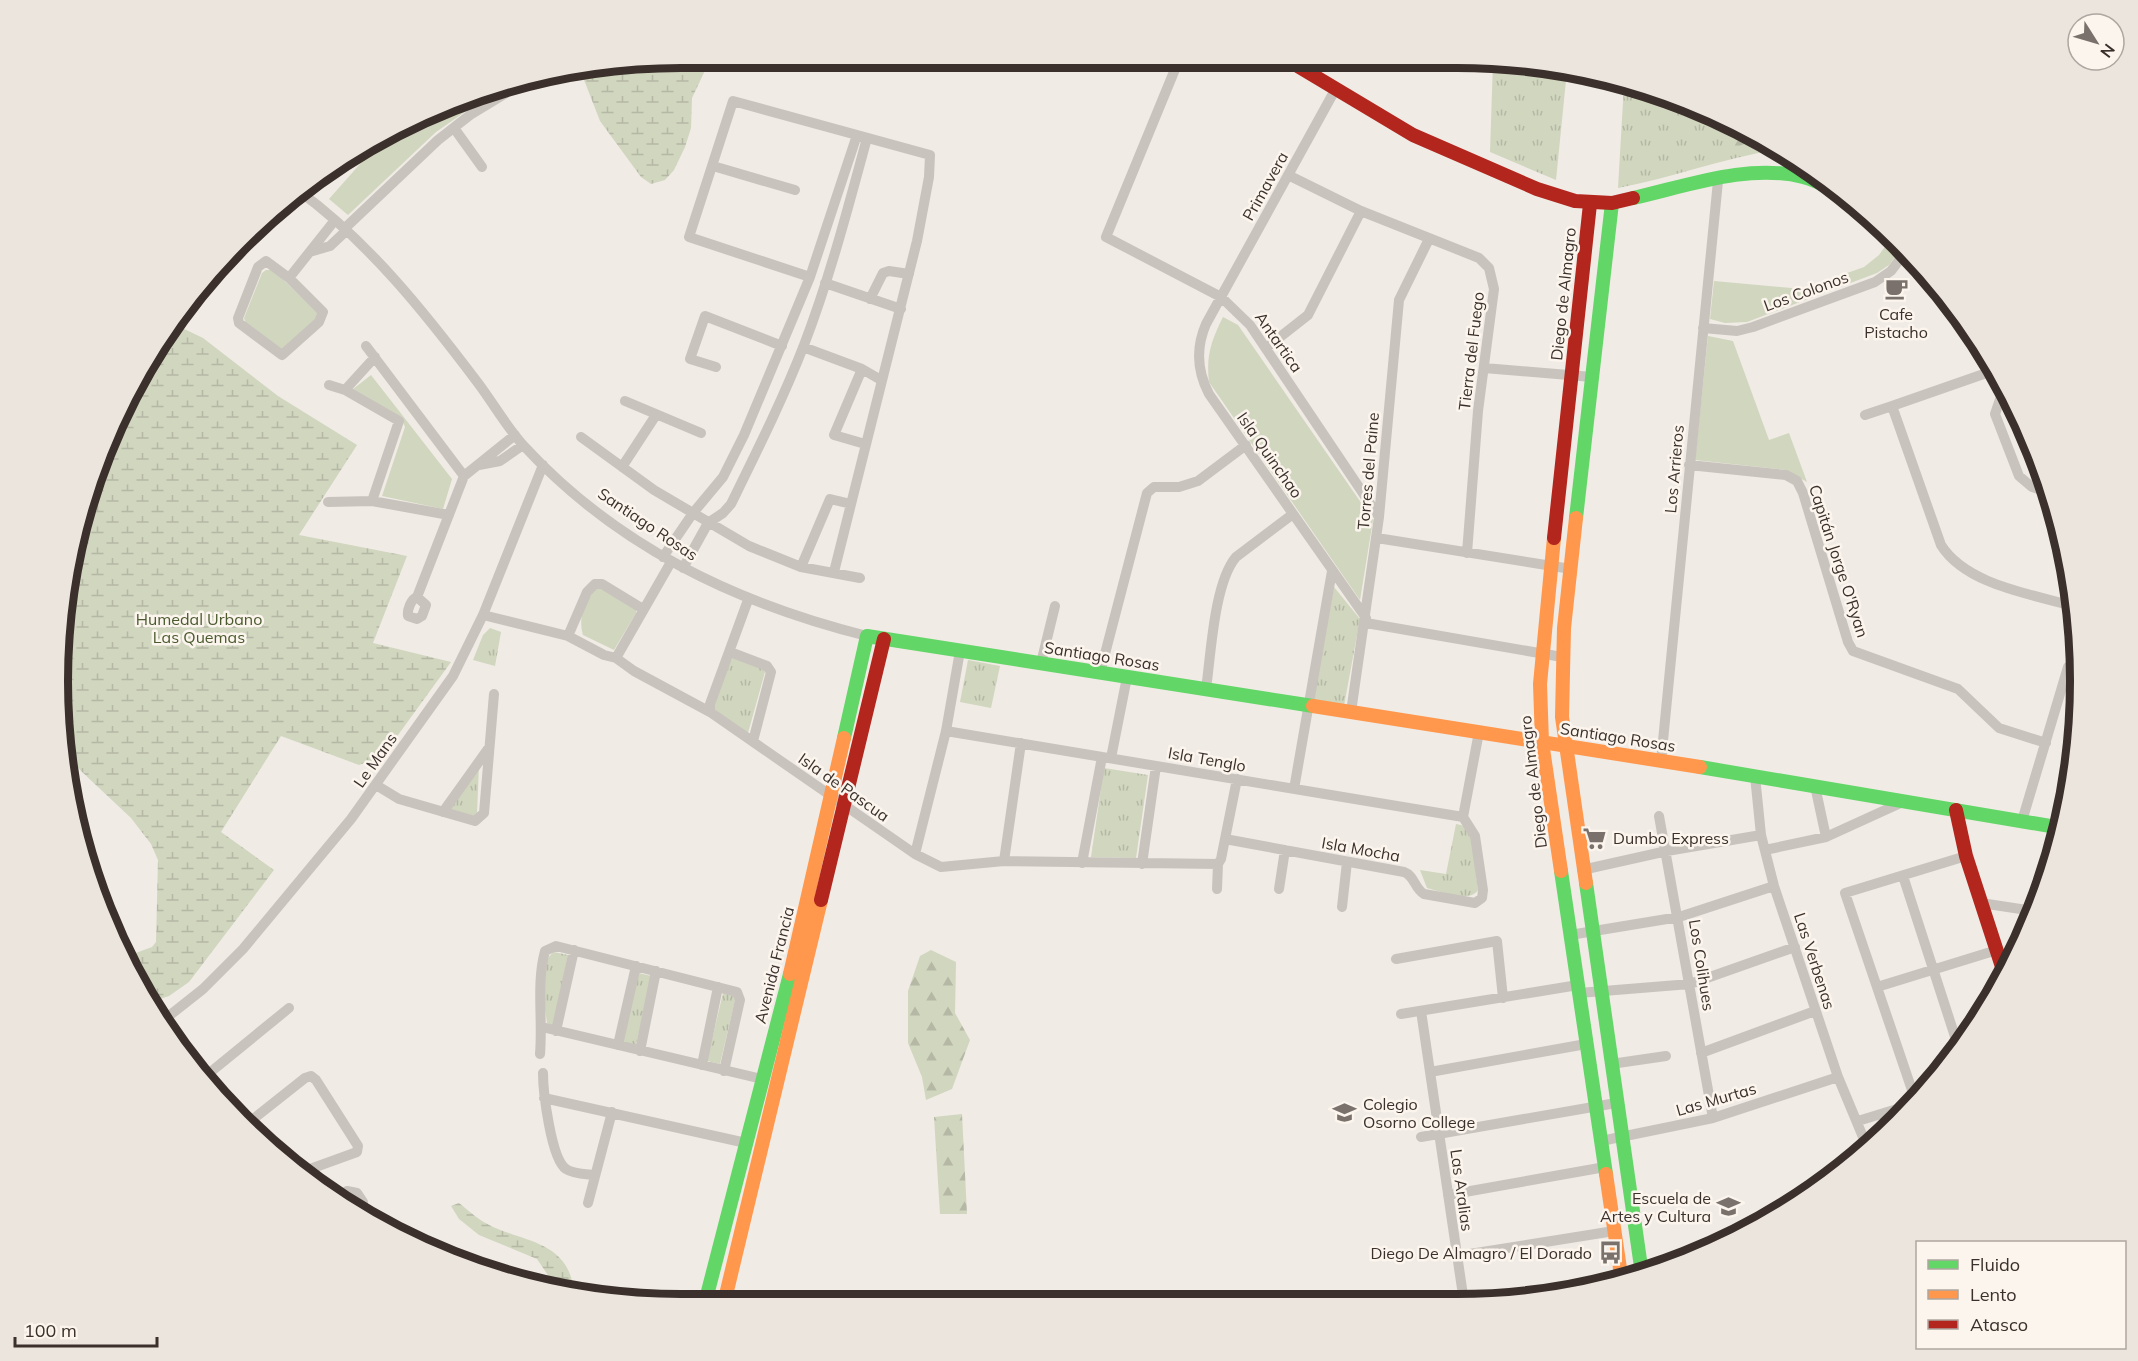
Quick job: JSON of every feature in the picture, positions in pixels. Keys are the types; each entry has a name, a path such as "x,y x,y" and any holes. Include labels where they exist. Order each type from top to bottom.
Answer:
{"main road":[{"path":"1300,68 1424,140 1537,189 1590,204 1612,203 1751,172 1784,173 1812,180"},
{"path":"1612,203 1562,657 1564,746 1641,1265"},
{"name":"Diego de Almagro","path":"1590,204 1541,654 1542,742 1620,1272"},
{"name":"Santiago Rosas","path":"867,636 1755,776 2053,826"},
{"name":"Avenida Francia","path":"819,875 830,795 867,636"},
{"name":"Avenida Francia","path":"726,1294 782,1064 798,965 819,875 842,804 884,639"},
{"path":"1956,810 1966,856 2002,962"},
{"name":"Avenida Francia","path":"707,1294 762,1079 798,965"},
{"path":"767,1061 782,1064"},
{"path":"746,1143 763,1148"}],"street":[{"name":"Antartica","path":"1176,68 1106,237 1221,297 1250,325 1379,517"},
{"name":"Primavera","path":"1221,297 1335,90"},
{"path":"313,251 330,246 454,128 470,115 507,93"},
{"path":"810,277 689,237 733,101 930,155 929,177 901,309 881,380 834,572"},
{"path":"454,128 482,167"},
{"path":"616,658 693,513 723,477 744,435 810,277 862,137"},
{"path":"682,568 708,523 723,513 731,504 769,426 803,347 838,247 862,137"},
{"path":"713,166 795,190"},
{"name":"Tierra del Fuego","path":"1288,175 1361,211 1479,258 1492,273 1494,289 1484,368 1467,553"},
{"name":"Los Arrieros","path":"1661,761 1718,181"},
{"name":"Santiago Rosas","path":"305,196 335,220 410,297 478,383 522,444 543,465 607,519 667,560 748,600 799,618 867,636"},
{"path":"1266,348 1308,315 1361,211"},
{"path":"289,278 313,251 320,236 335,220"},
{"name":"Torres del Paine","path":"1351,712 1377,538 1399,300 1430,239"},
{"name":"Los Colonos","path":"1703,328 1737,331 1875,282 1891,271 1901,258"},
{"path":"270,261 289,278 323,312 319,322 282,355 243,328 238,318 262,263 270,261"},
{"path":"870,299 883,273 889,271 909,274"},
{"path":"825,284 901,309"},
{"name":"Isla Quinchao","path":"1221,297 1201,338 1199,365 1209,394 1366,620"},
{"path":"716,368 690,359 705,316 782,346"},
{"path":"366,346 464,476"},
{"path":"803,347 862,369 881,380"},
{"path":"345,390 375,357"},
{"path":"1484,368 1592,376"},
{"path":"862,369 834,435 865,444"},
{"path":"1865,415 1987,373"},
{"path":"329,385 345,390 399,421 372,501"},
{"path":"2001,398 1995,414 2016,471 2032,488 2040,490"},
{"path":"625,401 701,434"},
{"path":"1892,406 1941,545 1951,559 1973,575 2065,604"},
{"path":"622,466 656,415"},
{"path":"417,597 464,476 515,435"},
{"path":"581,437 708,523 749,546 801,567 860,578"},
{"path":"479,465 500,461 522,444"},
{"path":"1100,673 1147,493 1154,487 1179,487 1198,481 1245,445"},
{"name":"Le Mans","path":"169,1018 203,989 243,949 351,819 453,676 483,615 543,465"},
{"name":"Capitán Jorge O'Ryan","path":"1689,465 1779,473 1793,478 1803,493 1848,642 1853,651 1958,689 1999,728 2046,743"},
{"path":"801,567 830,499 851,504"},
{"path":"328,502 372,501 448,515"},
{"path":"1206,689 1220,595 1230,565 1236,556 1293,514"},
{"path":"1377,538 1571,569"},
{"path":"1294,789 1332,571"},
{"path":"568,636 587,592 595,584 602,584 643,609"},
{"path":"710,712 710,704 748,600"},
{"path":"1041,663 1055,606"},
{"name":"Isla de Pascua","path":"483,615 568,636 604,655 616,658 634,671 710,712 915,854 940,867 1004,861 1218,864"},
{"path":"1366,620 1562,657"},
{"path":"915,854 945,731 960,651"},
{"path":"730,652 767,666 771,672 753,741"},
{"path":"2022,821 2068,667"},
{"path":"1082,863 1127,677"},
{"path":"376,785 399,799 475,821 484,813 494,694"},
{"name":"Isla Tenglo","path":"945,731 1463,817"},
{"path":"1463,817 1479,732"},
{"path":"1004,861 1022,744"},
{"path":"443,812 488,749"},
{"path":"1142,864 1156,766"},
{"name":"Las Verbenas","path":"1755,776 1761,836 1774,886 1838,1077 1864,1139"},
{"path":"1216,889 1218,864 1221,859 1236,779"},
{"path":"1815,786 1826,837"},
{"path":"1765,850 1826,837 1905,801"},
{"name":"Los Colihues","path":"1659,816 1679,917 1713,1118"},
{"name":"Isla Mocha","path":"1225,839 1407,873 1413,877 1419,891 1424,894 1472,903 1480,900 1483,890 1475,836 1463,817"},
{"path":"1582,870 1667,851 1761,836"},
{"path":"1279,890 1285,850"},
{"path":"1912,1091 1845,894 1966,856"},
{"path":"1342,908 1347,862"},
{"path":"1903,876 1955,1038"},
{"path":"1570,935 1679,917 1774,886"},
{"path":"1982,903 2026,910"},
{"path":"1396,959 1497,941 1503,998"},
{"path":"540,1054 542,1027 539,972 545,951 556,945 737,992 740,1000 724,1071"},
{"path":"1401,1014 1578,989 1600,992 1690,984 1795,947"},
{"path":"556,1031 574,950"},
{"path":"1877,987 1997,950"},
{"path":"618,1045 636,966"},
{"path":"640,1051 656,971"},
{"path":"702,1065 718,987"},
{"path":"210,1073 289,1008"},
{"name":"Las Aralias","path":"1421,1011 1463,1294"},
{"path":"1701,1053 1815,1011"},
{"path":"542,1027 762,1079"},
{"path":"1430,1072 1586,1044"},
{"path":"1611,1064 1666,1056"},
{"path":"543,1073 543,1098 563,1167 594,1175"},
{"path":"253,1119 305,1078 311,1076 316,1080 358,1146 357,1152 352,1156 310,1169"},
{"name":"Las Murtas","path":"1601,1141 1713,1118 1838,1077"},
{"path":"543,1098 746,1143"},
{"path":"1421,1137 1616,1103"},
{"path":"1858,1121 1895,1110"},
{"path":"588,1203 612,1112"},
{"path":"1448,1195 1605,1167"},
{"path":"345,1193 347,1191 357,1193 363,1204"},
{"path":"1457,1256 1614,1231"}],"green space":[{"path":"706,68 692,98 691,128 685,147 674,170 665,180 651,184 641,177 600,121 582,76 640,69"},
{"path":"1493,69 1566,77 1556,180 1490,152"},
{"path":"1624,90 1692,114 1767,152 1736,158 1618,188"},
{"path":"481,101 436,132 348,215 329,199 370,152 409,131"},
{"path":"1724,129 1744,139 1744,144 1727,152"},
{"path":"1887,244 1897,254 1889,265 1877,273 1747,322 1725,323 1710,319 1714,281 1802,289 1864,267 1879,255"},
{"path":"266,270 273,270 318,313 317,318 284,349 279,349 246,324 244,318 262,273"},
{"path":"1223,317 1238,325 1373,520 1360,600 1209,382 1210,349"},
{"name":"Humedal Urbano Las Quemas","path":"180,327 203,338 278,396 357,445 299,535 407,556 373,643 451,662 377,764 367,762 359,765 281,736 221,832 274,870 189,982 169,996 158,1000 132,954 152,947 156,942 158,860 151,844 131,818 73,761 68,680 69,640 79,561 88,522 114,446 150,374"},
{"path":"1708,336 1733,341 1769,440 1789,433 1807,482 1786,470 1695,460"},
{"path":"371,375 452,479 443,509 382,496 405,427 401,417 348,393"},
{"path":"1334,587 1360,619 1343,711 1312,706"},
{"path":"596,588 605,589 636,609 636,613 614,650 583,635 581,622 583,610"},
{"path":"490,628 501,632 495,666 473,660 483,635"},
{"path":"733,656 762,666 765,672 748,733 715,710 712,702"},
{"path":"968,660 1000,666 991,708 960,702"},
{"path":"479,765 477,813 472,817 448,811"},
{"path":"1104,768 1148,775 1136,858 1091,857"},
{"path":"1456,824 1465,826 1471,834 1478,890 1468,896 1427,888 1420,870 1446,874"},
{"path":"931,950 956,962 955,1013 970,1040 952,1089 926,1100 922,1077 908,1043 908,991 920,956"},
{"path":"554,952 568,955 553,1027 547,1023 543,975 548,958"},
{"path":"638,973 652,976 636,1045 623,1042"},
{"path":"723,993 736,996 720,1064 707,1061"},
{"path":"962,1114 967,1214 940,1214 934,1117"},
{"path":"459,1203 488,1225 545,1247 556,1254 564,1263 572,1284 551,1280 537,1259 479,1235 459,1219 451,1206"}],"traffic: fast":[{"path":"1633,198 1739,174 1782,173 1811,180"},
{"path":"1576,518 1612,203"},
{"path":"844,738 867,636 1313,706"},
{"path":"1700,767 2053,826"},
{"path":"1561,871 1606,1174"},
{"path":"1586,883 1641,1265"},
{"path":"707,1294 790,974"}],"traffic: slow":[{"path":"1576,518 1564,628 1562,717 1586,883"},
{"path":"1554,538 1540,684 1542,742 1561,871"},
{"path":"1313,706 1700,767"},
{"path":"790,974 844,738"},
{"path":"726,1294 821,900"},
{"path":"1606,1174 1620,1272"}],"traffic: jam":[{"path":"1301,68 1413,135 1537,189 1575,201 1612,203 1633,198"},
{"path":"1554,538 1590,204"},
{"path":"821,900 884,639"},
{"path":"1956,810 1966,856 2001,963"}],"place":[{"name":"Cafe Pistacho","path":"1896,289"},
{"name":"Dumbo Express","path":"1595,838"},
{"name":"Colegio Osorno College","path":"1345,1113"},
{"name":"Escuela de Artes y Cultura","path":"1729,1207"},
{"name":"Diego De Almagro / El Dorado","path":"1610,1253"}]}
